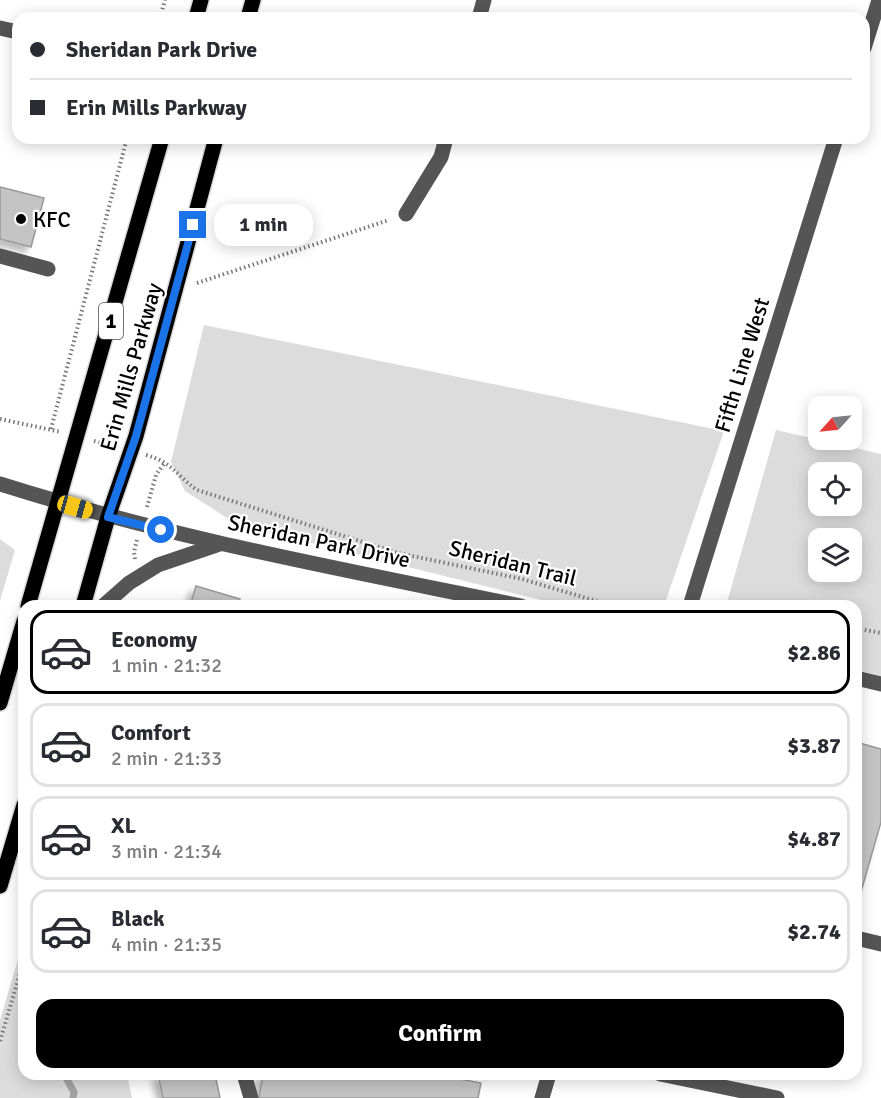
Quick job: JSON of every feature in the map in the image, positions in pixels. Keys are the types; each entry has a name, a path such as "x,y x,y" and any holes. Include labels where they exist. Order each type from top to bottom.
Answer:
{"main road":[{"name":"Erin Mills Parkway","path":"30,600 160,144"},
{"name":"Erin Mills Parkway","path":"85,600 108,517 132,451 214,144"},
{"path":"0,703 18,642"},
{"path":"0,886 18,825"}],"street":[{"path":"870,32 879,7"},
{"path":"406,214 441,157 444,144"},
{"name":"Fifth Line West","path":"692,600 834,144"},
{"path":"0,256 48,268"},
{"name":"Sheridan Park Drive","path":"0,484 108,517 220,544 492,600"},
{"path":"110,600 129,583 158,565 220,544"},
{"path":"862,679 881,684"},
{"path":"862,939 881,944"},
{"path":"246,1080 250,1098"},
{"path":"542,1098 547,1080"},
{"path":"689,1080 777,1098"}],"path":[{"path":"51,429 125,144"},
{"path":"176,289 406,214"},
{"name":"Sheridan Trail","path":"0,419 51,429 160,458 172,467 180,478 197,490 398,553 522,579 593,600"},
{"path":"156,476 165,462"},
{"path":"862,629 881,633"},
{"path":"0,1041 18,980"}],"shaded area":[{"path":"204,325 724,431 666,600 542,600 238,525 185,491 171,462"},
{"path":"776,430 808,437 808,450 862,450 881,454 881,676 862,671 862,600 728,600"},
{"path":"0,539 15,550 0,601"},
{"path":"18,959 18,1080 128,1080 132,1098 0,1098 0,1020"}],"building":[{"path":"0,187 44,198 31,247 0,239"},
{"path":"196,586 240,599 240,600 192,600"},
{"path":"862,744 881,749 881,822 862,888"},
{"path":"159,1080 216,1080 220,1098 163,1098"},
{"path":"262,1080 465,1080 481,1083 478,1098 259,1098"}],"waterway":[{"path":"67,1080 74,1092 73,1098"}],"place":[{"name":"KFC","path":"21,219"}],"route":[{"path":"161,530 108,517 136,436 193,225"}]}
